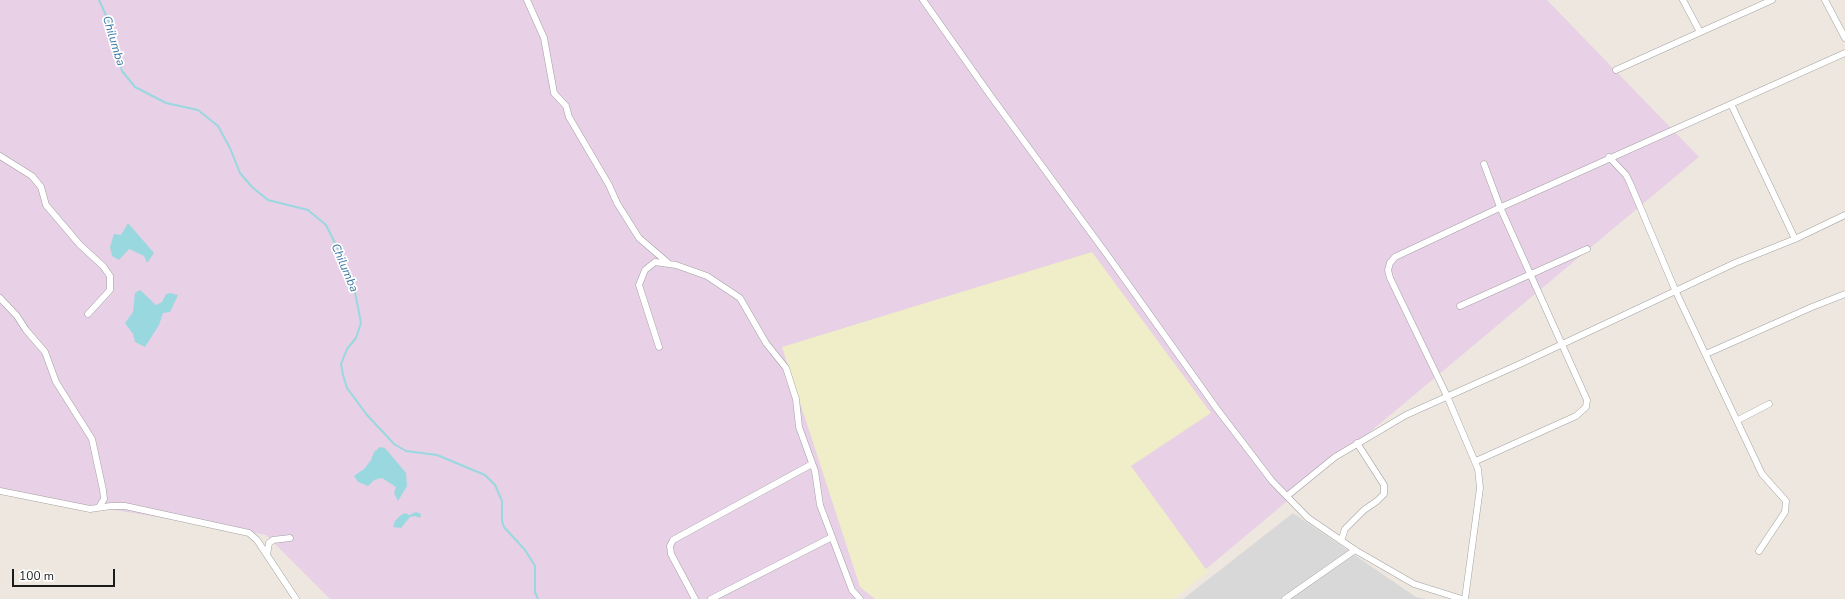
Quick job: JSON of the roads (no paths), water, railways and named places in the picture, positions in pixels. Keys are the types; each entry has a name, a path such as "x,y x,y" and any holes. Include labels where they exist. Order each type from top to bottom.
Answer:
{"street":[{"path":"526,0 544,38 554,94 566,106 569,117 609,184 617,203 639,238 666,262"},
{"path":"923,0 990,95 1260,466 1308,518 1341,541 1414,584 1438,596 1462,599"},
{"path":"1683,0 1700,32"},
{"path":"1616,70 1772,0"},
{"path":"1825,0 1845,38"},
{"path":"1465,599 1480,488 1476,461 1447,396 1390,278 1388,270 1390,263 1395,257 1500,207 1609,157 1845,53"},
{"path":"1731,104 1795,239"},
{"path":"0,156 32,176 41,187 46,205 80,245 103,266 110,276 110,290 88,314"},
{"path":"1609,157 1626,175 1630,183 1676,292 1738,420 1762,474 1786,501 1785,512 1759,551"},
{"path":"1476,461 1559,425 1583,412 1586,407 1587,400 1500,207 1484,164"},
{"path":"1287,496 1335,457 1406,414 1520,364 1735,263 1795,239 1845,215"},
{"path":"1460,306 1587,249"},
{"path":"659,347 639,284 645,270 655,262 666,262 706,276 740,298 766,343 786,368 796,399 799,428 815,471 820,505 852,590 860,599"},
{"path":"1706,354 1845,294"},
{"path":"0,298 17,316 26,330 45,352 56,382 92,438 104,499 99,507"},
{"path":"1738,420 1769,404"},
{"path":"1341,541 1345,529 1364,510 1384,494 1384,485 1357,444"},
{"path":"695,599 671,554 670,546 673,540 812,464"},
{"path":"0,491 90,509 99,507 125,506 248,533 257,540 296,599"},
{"path":"711,599 832,537"},
{"path":"267,555 269,543 273,540 290,538"},
{"path":"1284,599 1355,550"}],"water":[{"path":"128,223 154,253 147,263 144,256 129,249 119,260 112,256 110,247 114,234 121,235"},
{"path":"140,290 156,305 162,302 166,294 170,293 178,295 170,312 163,313 159,325 145,347 135,342 133,334 125,323 133,312 135,293"},
{"path":"380,447 385,448 406,473 407,486 398,501 394,493 396,487 382,478 374,480 368,486 358,482 354,476 364,469 371,460 374,452"},
{"path":"416,512 421,514 420,518 415,516 410,517 401,528 393,527 395,521 401,515 405,513 409,515"}],"waterway":[{"name":"Chilumba","path":"99,0 109,22 122,71 135,87 166,103 198,110 218,126 230,148 240,173 252,187 268,200 308,210 326,225 343,259 355,292 361,323 356,338 347,349 341,364 347,388 367,415 394,444 406,451 437,455 485,475 495,485 502,501 502,521 504,527 525,550 535,566 535,592 538,599"}]}
